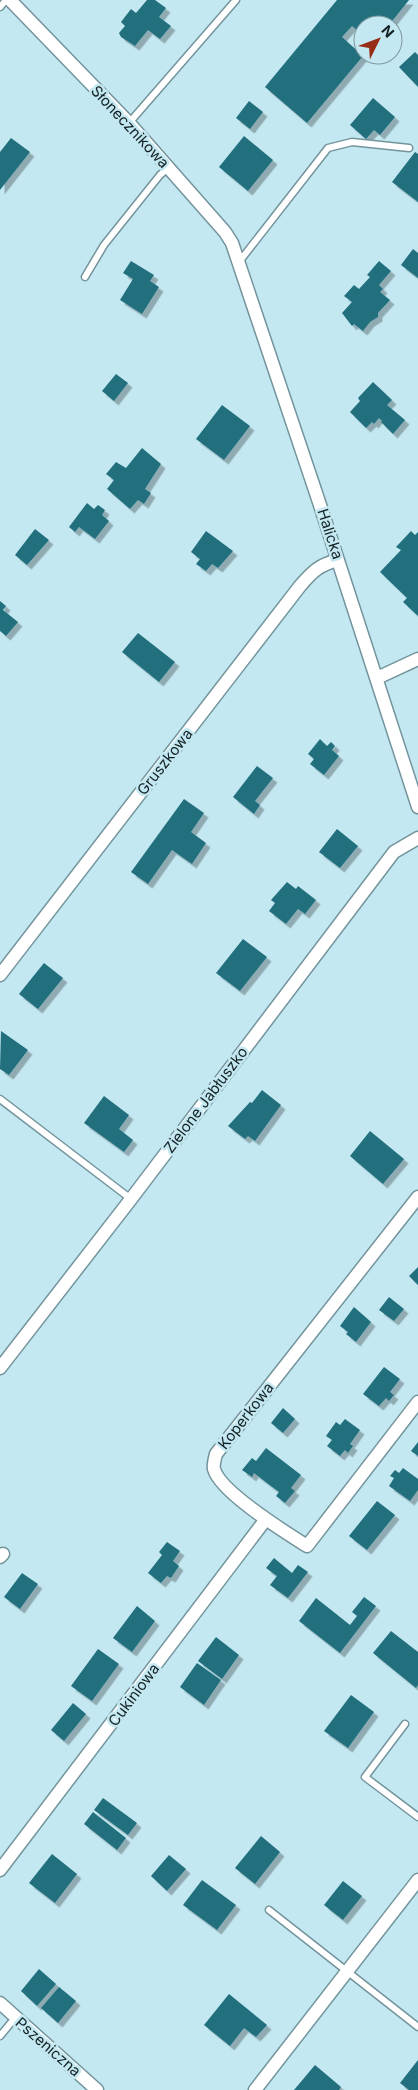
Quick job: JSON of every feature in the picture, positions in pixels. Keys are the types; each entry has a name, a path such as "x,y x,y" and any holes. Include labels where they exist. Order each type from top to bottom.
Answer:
{"street":[{"name":"Słonecznikowa","path":"10,0 129,123 225,232 232,243 239,262"},
{"name":"Halicka","path":"239,262 418,807"},
{"name":"Gruszkowa","path":"0,976 300,586 315,570 325,564 338,560"},
{"path":"376,678 418,659"},
{"name":"Zielone Jabłuszko","path":"0,1368 131,1199 394,852 418,838"},
{"name":"Koperkowa","path":"418,1197 216,1454 213,1468 220,1482 266,1520 306,1546 418,1402"},
{"name":"Cukiniowa","path":"0,1870 266,1520"},
{"path":"255,2090 418,1880"},
{"name":"Pszeniczna","path":"0,2003 97,2090"}],"lane":[{"path":"0,7 6,0"},
{"path":"129,123 236,0"},
{"path":"239,262 328,148 352,142 409,148"},
{"path":"85,277 104,246 160,174 168,168"},
{"path":"0,1099 131,1199"},
{"path":"405,1724 365,1777 418,1817"},
{"path":"268,1910 418,2027"},
{"path":"0,2036 15,2018"}],"building":[{"path":"147,0 155,0 166,8 159,17 171,26 160,39 148,30 135,46 121,37 119,33 125,26 121,22 131,9 136,13"},
{"path":"337,0 409,0 397,15 353,15 353,27 342,37 353,47 353,65 355,65 307,123 265,87"},
{"path":"415,52 418,55 418,87 399,67"},
{"path":"373,98 395,117 380,135 374,130 366,139 350,125"},
{"path":"249,101 263,112 250,129 236,118"},
{"path":"244,136 273,160 248,191 219,167"},
{"path":"11,138 30,152 0,190 0,152"},
{"path":"415,152 418,154 418,202 392,182"},
{"path":"413,249 418,253 418,278 401,265"},
{"path":"131,261 154,275 150,281 159,287 142,314 120,300 133,279 123,273"},
{"path":"379,261 391,271 379,285 383,289 380,292 390,300 378,313 378,317 370,322 363,331 354,324 352,326 342,313 352,302 344,296 354,285 359,289 370,277 367,275"},
{"path":"116,374 128,383 114,401 102,391"},
{"path":"373,382 392,400 387,405 405,420 393,434 379,418 374,424 372,422 366,428 350,412 360,401 358,398"},
{"path":"222,405 250,426 224,460 196,439"},
{"path":"142,448 161,464 145,489 151,493 144,504 138,500 130,509 107,489 114,480 106,474 116,462 126,468"},
{"path":"87,503 94,509 98,505 105,510 102,515 109,521 95,539 79,527 75,532 69,527"},
{"path":"35,529 49,540 27,565 15,555"},
{"path":"206,531 233,551 218,568 212,564 206,571 196,564 200,559 191,552"},
{"path":"411,531 415,535 418,532 418,616 403,602 407,598 380,572 401,550 396,547"},
{"path":"0,601 6,606 3,610 18,622 6,636 0,631"},
{"path":"138,633 175,662 159,682 122,652"},
{"path":"320,739 327,746 331,742 335,746 332,750 339,756 324,775 310,764 314,759 308,754"},
{"path":"257,766 273,778 255,801 260,805 254,814 233,797"},
{"path":"184,799 204,813 191,832 206,843 192,864 172,850 148,884 131,872"},
{"path":"337,829 358,846 340,868 319,852"},
{"path":"287,882 296,889 298,886 316,900 305,914 298,909 286,924 269,911 275,903 271,900"},
{"path":"243,939 267,957 240,991 216,973"},
{"path":"44,963 63,978 38,1009 19,994"},
{"path":"1,1031 28,1050 9,1075 0,1069"},
{"path":"262,1090 281,1105 255,1141 248,1136 245,1139 228,1126 250,1102 252,1103"},
{"path":"104,1096 129,1115 119,1129 133,1140 124,1152 84,1123"},
{"path":"370,1131 404,1159 383,1184 350,1156"},
{"path":"418,1267 418,1285 409,1276"},
{"path":"389,1297 404,1309 394,1321 379,1310"},
{"path":"354,1307 371,1322 356,1342 340,1326"},
{"path":"384,1367 400,1379 390,1392 394,1395 389,1401 386,1398 379,1406 363,1394"},
{"path":"283,1408 295,1419 283,1433 271,1423"},
{"path":"345,1419 360,1430 350,1444 353,1446 348,1453 345,1450 340,1456 327,1446 332,1440 326,1436 336,1422 340,1425"},
{"path":"418,1442 418,1456 411,1451"},
{"path":"266,1448 301,1475 291,1488 295,1491 285,1503 276,1496 279,1492 254,1473 252,1477 242,1470 252,1458 256,1461"},
{"path":"403,1468 418,1479 418,1490 410,1501 389,1486 394,1478 390,1476 395,1470 399,1473"},
{"path":"377,1501 395,1515 367,1550 349,1536"},
{"path":"167,1542 180,1551 173,1561 179,1566 171,1578 167,1576 161,1583 148,1573 162,1555 159,1552"},
{"path":"274,1558 292,1573 298,1565 308,1572 288,1598 270,1585 277,1576 266,1568"},
{"path":"22,1573 38,1584 20,1609 4,1597"},
{"path":"364,1597 376,1606 340,1653 299,1621 316,1598 350,1625 357,1616 352,1612"},
{"path":"137,1606 155,1621 132,1652 113,1638"},
{"path":"391,1631 418,1652 418,1685 416,1688 373,1653"},
{"path":"216,1637 239,1655 222,1679 198,1661"},
{"path":"98,1649 119,1664 92,1701 71,1686"},
{"path":"197,1663 221,1680 204,1705 180,1687"},
{"path":"351,1695 374,1712 348,1748 324,1731"},
{"path":"73,1703 86,1714 64,1741 51,1730"},
{"path":"103,1798 137,1823 128,1835 94,1810"},
{"path":"93,1812 126,1838 117,1850 84,1824"},
{"path":"261,1836 280,1852 255,1884 235,1868"},
{"path":"52,1854 77,1874 55,1903 29,1883"},
{"path":"169,1855 186,1869 167,1891 151,1876"},
{"path":"202,1880 236,1905 217,1930 183,1905"},
{"path":"343,1881 362,1896 343,1920 324,1905"},
{"path":"39,1969 56,1984 37,2006 21,1991"},
{"path":"59,1987 76,2001 58,2023 41,2008"},
{"path":"229,1994 267,2025 256,2037 244,2028 230,2046 204,2025"},
{"path":"418,2060 418,2090 409,2090 400,2083"},
{"path":"315,2065 341,2087 339,2090 294,2090"}]}
